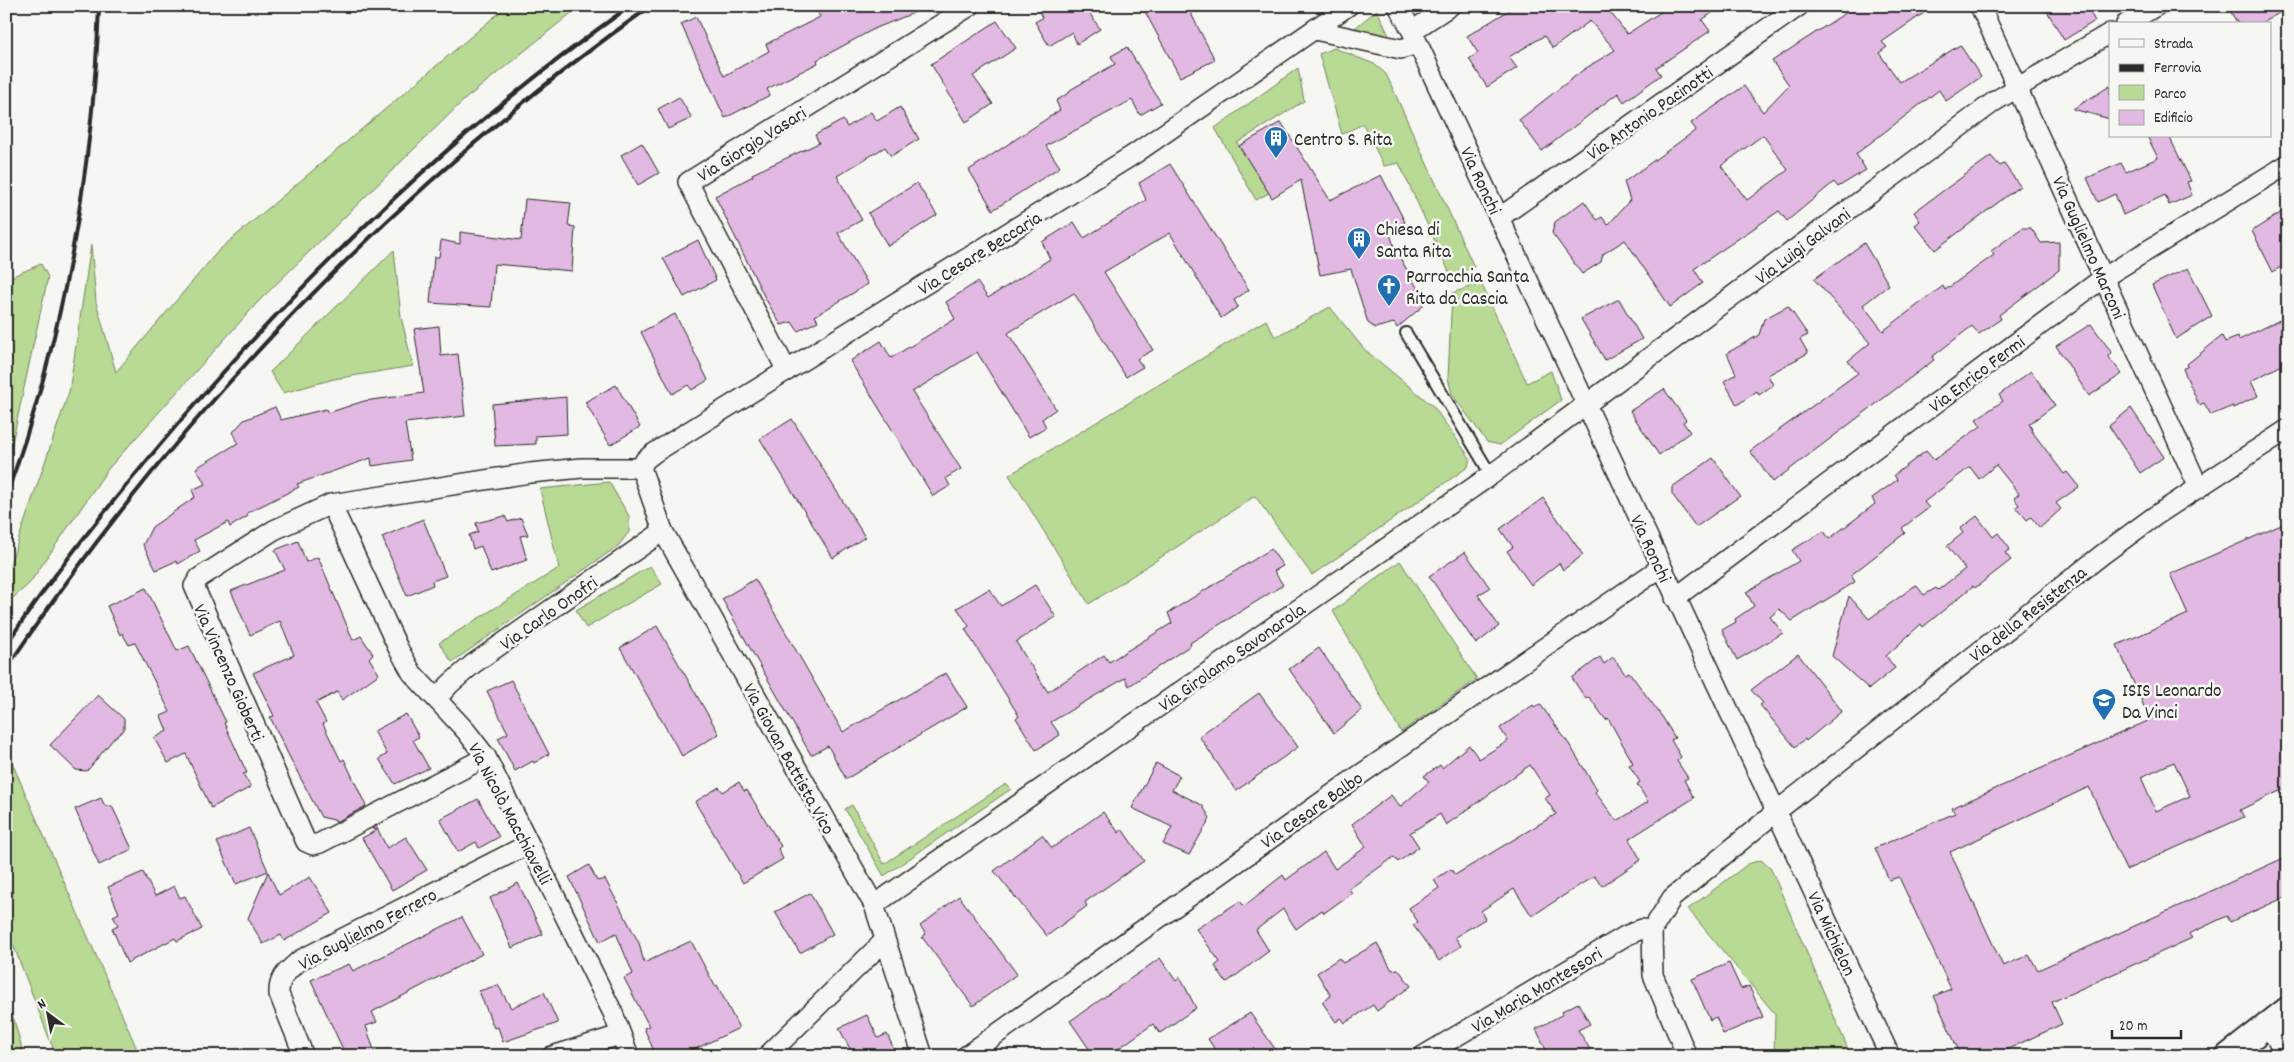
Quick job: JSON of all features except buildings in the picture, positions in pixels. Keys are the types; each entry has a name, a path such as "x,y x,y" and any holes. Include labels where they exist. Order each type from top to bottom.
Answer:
{"street":[{"name":"Via Giorgio Vasari","path":"787,371 688,182 970,6"},
{"name":"Via Cesare Beccaria","path":"641,468 645,460 654,453 1132,155 1348,6"},
{"name":"Via Ronchi","path":"1398,6 1415,38 1587,406 1660,568 1777,811"},
{"path":"1315,30 1401,49 1450,6"},
{"name":"Via Antonio Pacinotti","path":"1499,218 1799,6"},
{"name":"Via Guglielmo Marconi","path":"1980,6 2200,488"},
{"path":"2129,22 2156,6"},
{"name":"Via Luigi Galvani","path":"1587,406 1995,101 2109,34"},
{"name":"Via Enrico Fermi","path":"1675,598 2103,278 2288,164"},
{"name":"Via Girolamo Savonarola","path":"874,905 1587,406"},
{"name":"Via della Resistenza","path":"1777,811 2103,554 2155,516 2288,429"},
{"name":"Via Vincenzo Gioberti","path":"486,757 320,843 313,845 306,842 194,586 199,578 274,530 330,504 530,473 582,468 641,468"},
{"name":"Via Giovan Battista Vico","path":"641,468 663,531 874,905 884,941 923,1056"},
{"name":"Via Nicolò Macchiavelli","path":"330,504 398,648 412,673 437,698 486,757 612,1013 629,1056"},
{"name":"Via Carlo Onofri","path":"437,698 473,664 663,531"},
{"name":"Via Cesare Balbo","path":"966,1056 1359,775 1660,568"},
{"path":"1687,1056 1653,975 1652,930 1672,898 1777,811"},
{"name":"Via Michielon","path":"1777,811 1890,1056"},
{"name":"Via Guglielmo Ferrero","path":"304,1056 279,994 278,984 285,973 300,960 529,844"},
{"name":"Via Maria Montessori","path":"1423,1056 1627,935 1642,929 1652,930"},
{"path":"767,1056 884,941"},
{"path":"2228,1056 2288,1009"},
{"path":"2268,1024 2286,1056"},
{"path":"552,1056 620,1035"}],"lane":[{"path":"1406,333 1491,475"}],"green space":[{"path":"507,6 580,6 464,100 258,302 108,469 29,584 6,604 6,576 69,392 91,245 96,302 116,372 219,250"},
{"path":"1377,10 1390,38 1350,32"},
{"path":"1334,48 1374,64 1386,74 1474,267 1451,276 1399,163 1384,166 1363,124 1342,134 1319,54"},
{"path":"1298,68 1304,101 1237,143 1269,193 1256,200 1215,128"},
{"path":"394,250 401,317 413,366 334,379 283,393 270,372"},
{"path":"41,264 48,277 6,471 6,279"},
{"path":"1481,283 1527,383 1551,371 1561,400 1500,445 1487,442 1452,394 1448,378 1452,293"},
{"path":"1330,307 1364,349 1433,406 1470,458 1468,467 1312,575 1255,496 1089,604 1009,475 1266,320 1275,337"},
{"path":"609,482 629,516 629,532 618,546 452,662 439,643 559,568 540,489"},
{"path":"1400,561 1477,679 1401,732 1333,611"},
{"path":"650,566 662,584 586,628 576,610"},
{"path":"6,749 140,1056 56,1056 6,926"},
{"path":"1006,784 1011,789 884,876 845,809 852,805 884,864"},
{"path":"1761,860 1771,869 1851,1056 1774,1056 1775,1014 1688,909 1748,864"},
{"path":"6,1003 14,1020 24,1056 6,1056"}],"railway":[{"path":"6,496 44,377 72,254 90,130 99,6"},
{"path":"6,645 77,546 154,452 207,390 319,271 377,214 500,106 630,6"},
{"path":"6,669 72,575 143,483 219,394 298,308 382,226 469,148 559,74 651,6"}],"place":[{"name":"Centro S. Rita","path":"1276,159"},
{"name":"Chiesa di Santa Rita","path":"1359,260"},
{"name":"Parrocchia Santa Rita da Cascia","path":"1389,307"},
{"name":"ISIS Leonardo Da Vinci","path":"2104,721"}]}
